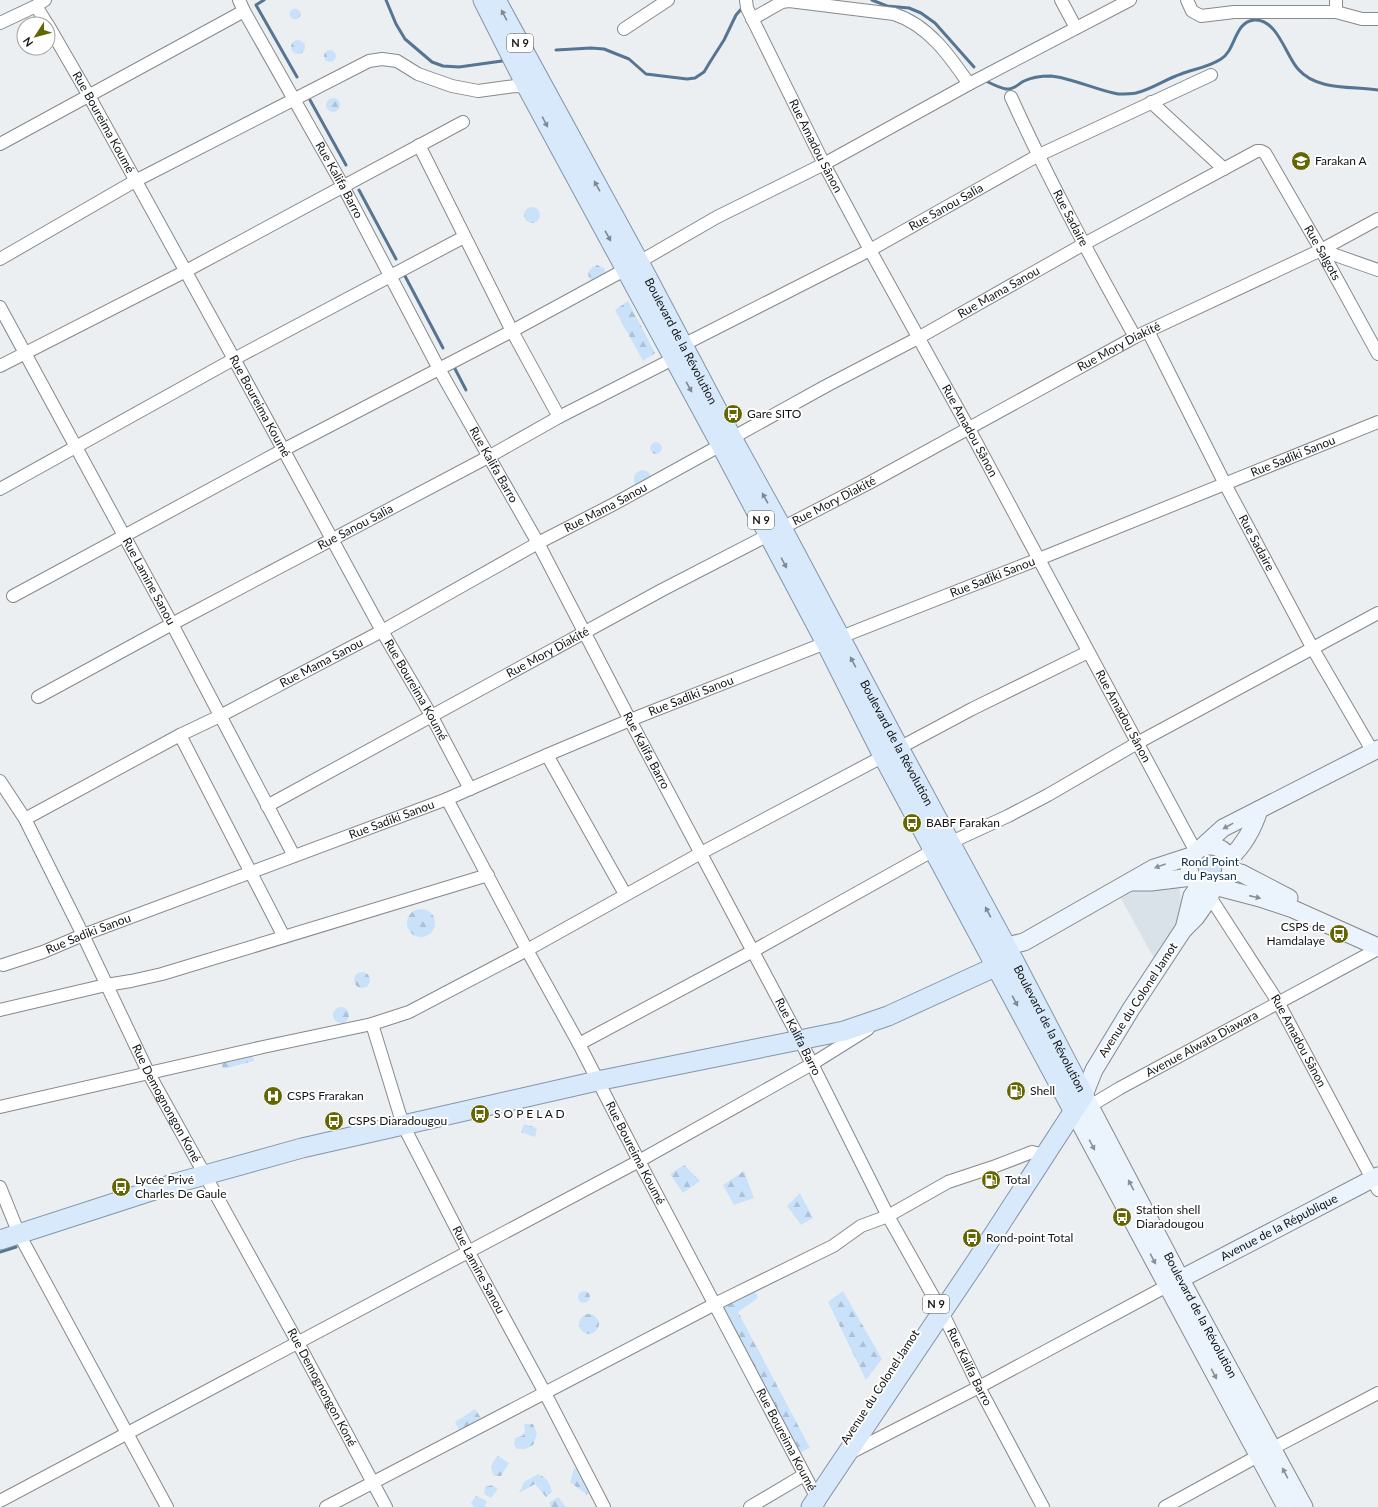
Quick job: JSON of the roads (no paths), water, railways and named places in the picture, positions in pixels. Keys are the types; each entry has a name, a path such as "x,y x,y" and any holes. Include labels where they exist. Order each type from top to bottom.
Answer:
{"main road":[{"name":"N 9","path":"483,0 535,87"},
{"name":"N 9","path":"496,0 535,87"},
{"name":"Boulevard de la Révolution","path":"535,87 775,531 942,846 1006,953 1078,1098 1174,1283 1265,1452 1304,1507"},
{"path":"1206,887 1189,867 1197,851 1223,828 1375,750"},
{"path":"1206,887 1227,880 1230,865 1253,827 1259,810"},
{"path":"0,1240 11,1229 202,1169 302,1148 401,1119 595,1076 798,1035 844,1031 888,1016 1006,953 1154,868 1206,846 1215,846 1224,851 1230,865 1264,886 1378,935"},
{"path":"1129,882 1151,882 1206,887 1260,898 1293,909 1378,948"},
{"name":"Avenue du Colonel Jamot","path":"811,1497 838,1459 1039,1154 1078,1098 1131,1008 1183,930 1192,896 1206,887"},
{"path":"798,1035 884,1006 1006,953"},
{"name":"Avenue de la République","path":"1174,1283 1376,1182"},
{"name":"Boulevard de la Révolution","path":"1265,1452 1286,1507"}],"street":[{"path":"624,29 668,0"},
{"path":"1061,0 1076,28"},
{"path":"13,596 283,450 512,331 717,217 824,164 969,84 1130,0"},
{"path":"1187,0 1192,11 1201,16 1234,12 1336,12 1362,19 1378,19"},
{"path":"1336,0 1336,12"},
{"path":"748,9 789,1 894,14 913,23 938,43 969,84"},
{"path":"0,23 34,4"},
{"name":"Rue Boureima Koumé","path":"34,4 42,16"},
{"path":"0,144 89,96 242,6"},
{"name":"Rue Kalifa Barro","path":"242,6 343,186 440,369 538,543 630,720 798,1035 888,1216 939,1307 979,1387 1043,1507"},
{"name":"Rue Amadou Sânon","path":"748,9 824,164 1197,851"},
{"name":"Rue Boureima Koumé","path":"56,39 186,271 382,631 432,717 470,789"},
{"path":"0,259 135,181 369,61 382,59 397,61 418,74 452,86 478,91 516,86 535,87"},
{"name":"Rue Sanou Salia","path":"38,697 332,538 490,456 678,352 870,250 1037,156 1211,74"},
{"name":"Rue Sadaire","path":"1010,97 1037,156 1135,337"},
{"path":"1151,102 1224,170"},
{"path":"0,366 186,271 462,122"},
{"path":"419,146 512,331 559,417"},
{"name":"Rue Mama Sanou","path":"25,819 180,735 220,716 382,631 538,543 639,491 826,386 918,338 1084,244 1257,151 1265,153"},
{"name":"Rue Salgots","path":"1265,153 1321,250 1378,354"},
{"name":"Rue Mory Diakité","path":"267,806 585,632 969,429 1135,337 1321,250 1378,219"},
{"path":"0,489 234,359 464,237"},
{"path":"1321,250 1378,270"},
{"name":"Rue Lamine Sanou","path":"0,307 172,624 294,856"},
{"name":"Rue Sadaire","path":"1148,331 1225,484 1313,649 1375,750"},
{"name":"Rue Sadiki Sanou","path":"3,965 43,952 83,935 447,799 630,720 1039,559 1378,422"},
{"path":"579,1044 753,951 942,846 1008,816 1138,742 1378,614"},
{"path":"0,1107 263,1047 372,1024 410,1012 527,950 625,894 891,752 972,709 1088,652"},
{"path":"180,735 284,937"},
{"path":"547,755 625,894"},
{"name":"Rue Demognongon Koné","path":"0,781 25,819 83,935 149,1074 298,1343 386,1507"},
{"name":"Rue Boureima Koumé","path":"447,799 579,1044 715,1304 811,1497"},
{"path":"0,1010 106,985 146,978 488,874"},
{"name":"Rue Amadou Sânon","path":"1206,887 1278,1002 1376,1182"},
{"name":"Avenue Alwata Diawara","path":"1078,1098 1120,1088 1378,948"},
{"path":"0,1501 639,1161 812,1064 888,1016"},
{"name":"Rue Lamine Sanou","path":"372,1024 401,1119 468,1251 546,1393 604,1507"},
{"path":"326,1507 715,1304 833,1246 861,1226 888,1216 948,1182 1039,1154"},
{"path":"0,1187 11,1229 128,1432 167,1507"},
{"path":"838,1459 979,1387 1174,1283"},
{"path":"1165,1507 1265,1452 1378,1393"},
{"path":"750,1507 811,1497"}],"waterway":[{"path":"264,0 256,5 297,77"},
{"path":"386,0 396,24 405,39 432,62 443,66 459,67 502,61"},
{"path":"872,0 887,6 909,8 921,13 935,23 974,67"},
{"path":"556,50 591,48 604,49 629,59 646,74 687,79 695,78 704,72 724,40 736,15 743,7"},
{"path":"988,82 1002,88 1009,89 1014,88 1030,79 1051,76 1067,79 1118,94 1136,93 1175,76 1212,64 1221,59 1226,55 1243,26 1247,22 1254,20 1262,21 1275,31 1298,69 1306,76 1315,81 1335,86 1378,90"},
{"path":"310,100 346,165"},
{"path":"359,190 396,259"},
{"path":"405,276 443,348"},
{"path":"453,365 466,390"},
{"path":"0,1252 16,1247"}],"place":[{"name":"Farakan A","path":"1301,161"},
{"name":"Gare SITO","path":"733,414"},
{"name":"BABF Farakan","path":"912,823"},
{"name":"CSPS de Hamdalaye","path":"1339,934"},
{"name":"Shell","path":"1016,1091"},
{"name":"CSPS Frarakan","path":"273,1096"},
{"name":"S O P E L A D","path":"480,1114"},
{"name":"CSPS Diaradougou","path":"334,1121"},
{"name":"Total","path":"991,1180"},
{"name":"Lycée Privé Charles De Gaule","path":"121,1187"},
{"name":"Station shell Diaradougou","path":"1122,1217"},
{"name":"Rond-point Total","path":"972,1238"}],"park label":[{"name":"Rond Point du Paysan","path":"1210,869"}]}
